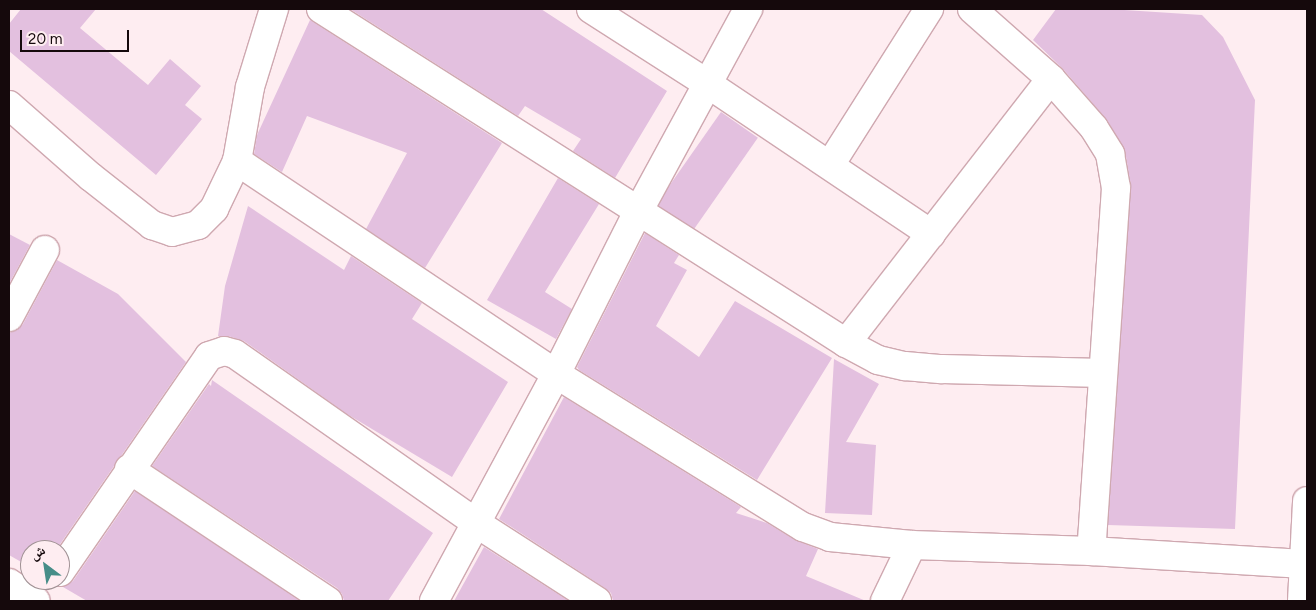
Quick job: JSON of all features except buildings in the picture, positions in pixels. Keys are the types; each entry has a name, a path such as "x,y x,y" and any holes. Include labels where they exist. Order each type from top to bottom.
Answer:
{"street":[{"path":"9,104 91,177 152,225 172,232 198,225 214,209 237,161 250,87 274,9"},
{"path":"321,9 846,342 878,360 905,366 1103,373"},
{"path":"591,9 708,84 931,234"},
{"path":"434,601 556,374 639,210 748,9"},
{"path":"830,165 929,9"},
{"path":"972,9 1051,79 1094,128 1110,154 1112,162 1116,188 1091,551"},
{"path":"846,342 1051,79"},
{"path":"237,161 556,374 802,527 830,537 912,545 1091,551 1304,564"},
{"path":"9,317 45,250"},
{"path":"70,557 208,356 224,352 234,354 476,523 597,601"},
{"path":"129,470 328,601"},
{"path":"1302,601 1307,501"},
{"path":"885,601 912,545"},
{"path":"9,583 36,601"},
{"path":"40,601 48,590"}]}
